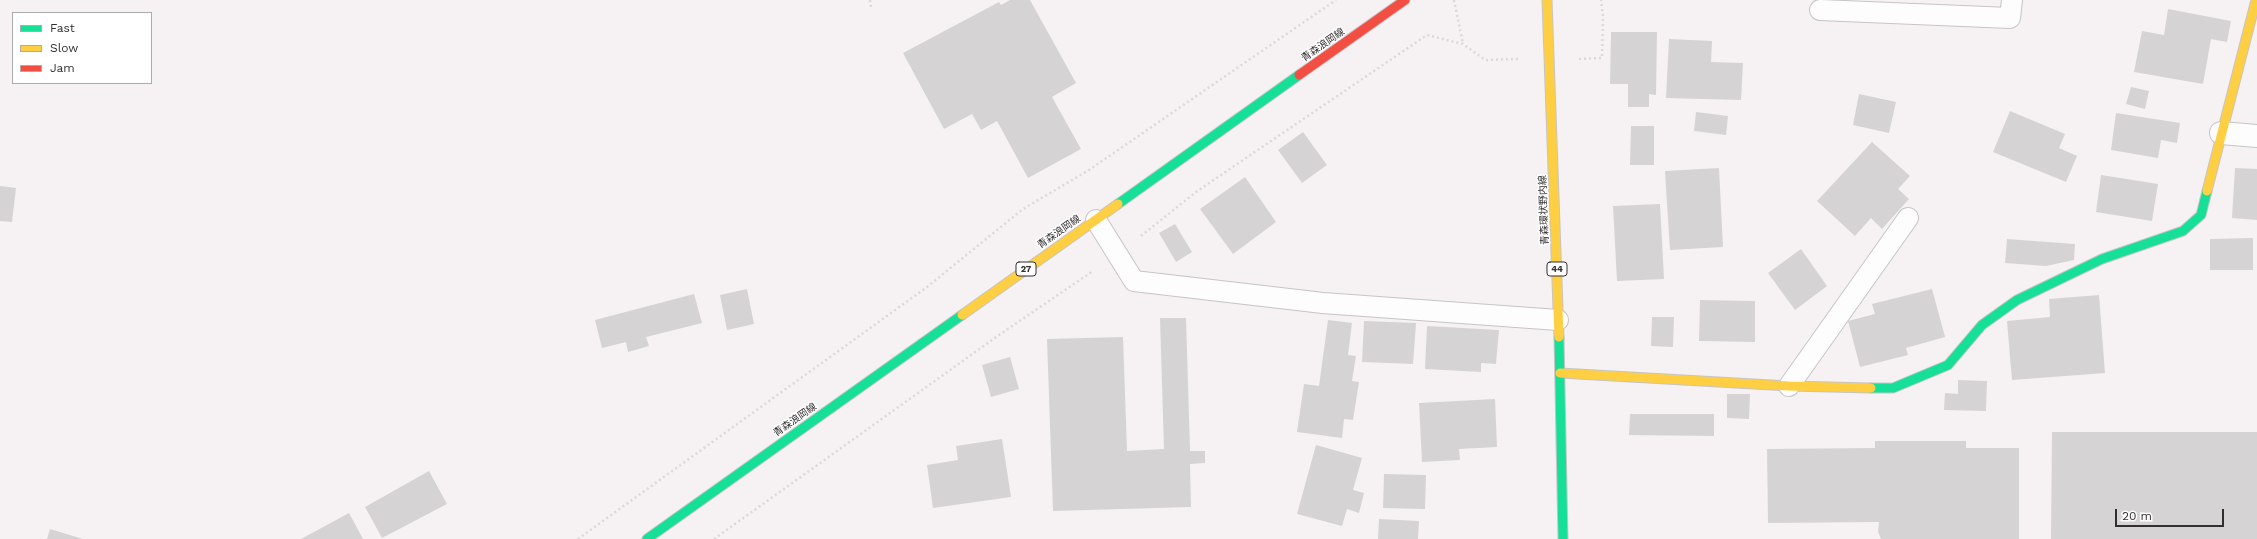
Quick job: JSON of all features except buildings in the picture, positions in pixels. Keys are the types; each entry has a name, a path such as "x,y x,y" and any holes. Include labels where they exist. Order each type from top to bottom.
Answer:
{"main road":[{"name":"青森浪岡線","path":"647,539 1405,0"},
{"name":"青森環状野内線","path":"1548,0 1560,372 1562,539"},
{"path":"1560,372 1789,386 1893,388 1948,365 1982,325 2017,300 2102,259 2182,231 2201,215 2256,0"}],"street":[{"path":"2221,133 2257,136"}],"lane":[{"path":"1820,10 2010,18 2012,0"},
{"path":"1789,386 1908,218"},
{"path":"1096,220 1134,281 1323,303 1558,320"}],"path":[{"path":"870,0 870,8"},
{"path":"578,539 927,287 1023,210 1089,170 1336,0"},
{"path":"1454,0 1463,44"},
{"path":"1550,59 1602,58 1603,17 1601,0"}],"traffic: fast":[{"path":"1118,204 1299,75"},
{"path":"1871,388 1893,388 1948,365 1982,325 2017,300 2102,259 2183,231 2201,215 2207,191"},
{"path":"647,539 962,315"},
{"path":"1559,337 1563,539"}],"traffic: slow":[{"path":"1547,0 1559,337"},
{"path":"2207,191 2256,0"},
{"path":"962,315 1118,204"},
{"path":"1560,373 1789,386 1871,388"}],"traffic: jam":[{"path":"1299,75 1405,0"}]}
